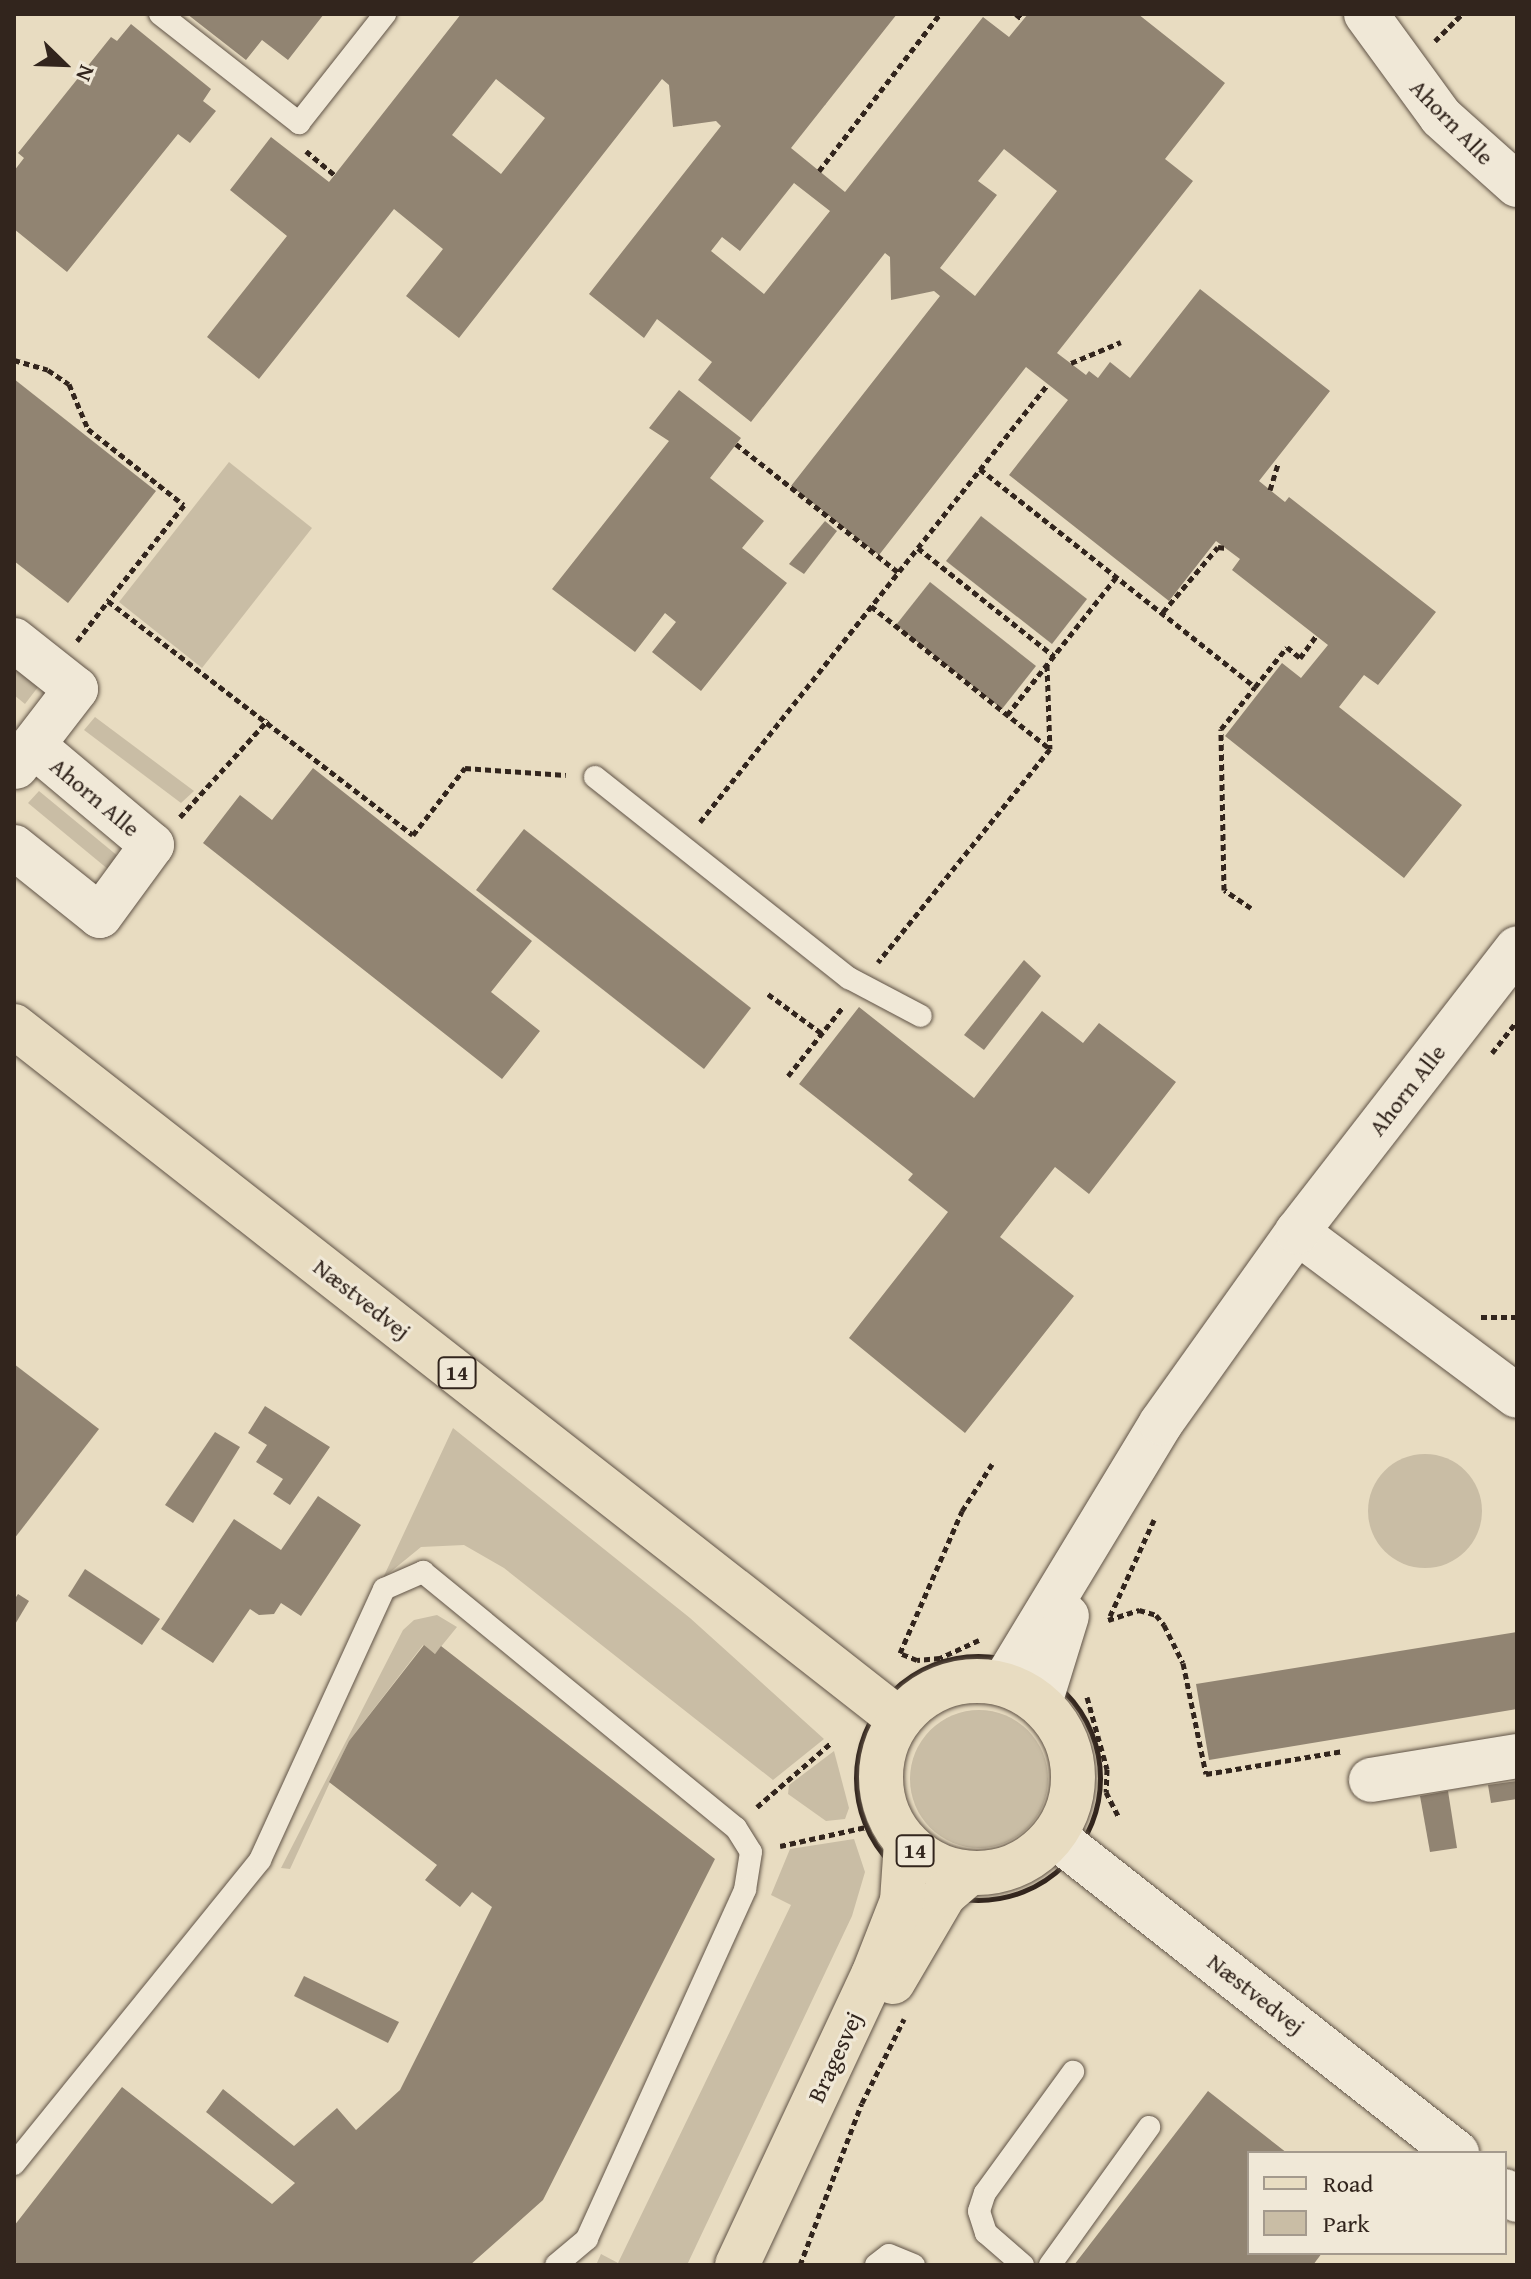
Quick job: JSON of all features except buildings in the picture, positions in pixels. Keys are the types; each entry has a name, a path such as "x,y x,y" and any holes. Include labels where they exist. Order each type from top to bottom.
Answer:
{"main road":[{"name":"Næstvedvej","path":"14,1026 890,1712"},
{"name":"14","path":"1029,1673 1059,1725 1073,1766 1072,1796 1064,1844 1010,1868 948,1884 890,1818 882,1790 890,1712 938,1689 1029,1673"},
{"name":"Bragesvej","path":"737,2265 873,1975 948,1884"},
{"name":"Bragesvej","path":"767,2265 827,2114 882,2002 948,1884"}],"street":[{"name":"Ahorn Alle","path":"1380,21 1441,117 1517,185"},
{"name":"Ahorn Alle","path":"14,640 76,689 23,757 152,845 100,916 14,847"},
{"name":"Ahorn Alle","path":"1029,1673 1136,1461 1297,1232 1517,948"},
{"path":"1297,1232 1516,1394"},
{"path":"1362,1764 1517,1756"},
{"name":"Næstvedvej","path":"1064,1844 1454,2151"},
{"path":"745,2265 765,2208"}],"lane":[{"path":"160,14 299,123 385,14"},
{"path":"595,777 849,978 862,982 921,1016"},
{"path":"14,2164 260,1860 384,1589 423,1572 736,1828 751,1852 745,1890 587,2239 556,2265"},
{"path":"1023,2265 986,2233 979,2211 985,2193 1073,2072"},
{"path":"1050,2265 1149,2127"},
{"path":"876,2265 889,2255 914,2265"}],"path":[{"path":"819,171 940,14"},
{"path":"1016,14 1023,20"},
{"path":"1436,42 1462,14"},
{"path":"315,156 335,175"},
{"path":"1071,363 1121,342"},
{"path":"14,360 48,370 69,384 88,429 184,505 54,671"},
{"path":"681,845 1048,384"},
{"path":"736,444 898,572"},
{"path":"1270,490 1278,463"},
{"path":"980,469 1255,687"},
{"path":"1163,612 1218,547 1226,548"},
{"path":"918,548 1054,656"},
{"path":"1007,715 1117,576"},
{"path":"108,601 268,720 413,835 465,768 595,777"},
{"path":"871,606 1050,749"},
{"path":"1251,908 1224,890 1221,729 1287,647 1300,658 1316,636"},
{"path":"788,1076 1050,749 1047,664"},
{"path":"152,845 268,720"},
{"path":"768,994 821,1033"},
{"path":"1488,1057 1517,1021"},
{"path":"992,1464 962,1511 900,1653 917,1660 940,1658 970,1647 1029,1673 1076,1706 1096,1746 1099,1791 1091,1823 1064,1844 1026,1890 948,1884 890,1863 866,1827 856,1777 859,1751 931,1665 974,1656 1029,1673 1107,1769 1106,1792 1119,1818"},
{"path":"1103,1633 1161,1505"},
{"path":"1108,1620 1139,1610 1156,1615 1164,1625 1183,1663 1206,1774 1362,1764"},
{"path":"736,1828 831,1743"},
{"path":"751,1852 866,1827"},
{"path":"800,2265 862,2103 906,2016"}],"green space":[{"path":"229,462 312,528 202,668 119,602"},
{"path":"14,668 38,687 25,704 14,695"},
{"path":"95,717 194,791 181,803 84,730"},
{"path":"39,791 119,857 109,870 28,803"},
{"path":"453,1428 690,1618 824,1739 773,1780 504,1568 464,1545 421,1547 383,1578"},
{"path":"1425,1454 1447,1459 1465,1471 1477,1489 1482,1511 1477,1533 1465,1551 1447,1563 1425,1568 1403,1563 1385,1551 1373,1533 1368,1511 1373,1489 1385,1471 1403,1459"},
{"path":"437,1615 457,1627 435,1654 423,1645 349,1741 290,1869 281,1868 403,1630 414,1620"},
{"path":"979,1710 1005,1715 1028,1730 1043,1753 1048,1779 1043,1805 1028,1828 1005,1843 979,1848 953,1843 930,1828 915,1805 910,1779 915,1753 930,1730 953,1715"},
{"path":"834,1751 849,1808 845,1819 826,1821 788,1794 789,1785"},
{"path":"854,1839 865,1872 852,1916 687,2265 596,2265 601,2254 618,2263 791,1905 771,1895 790,1849"}]}
